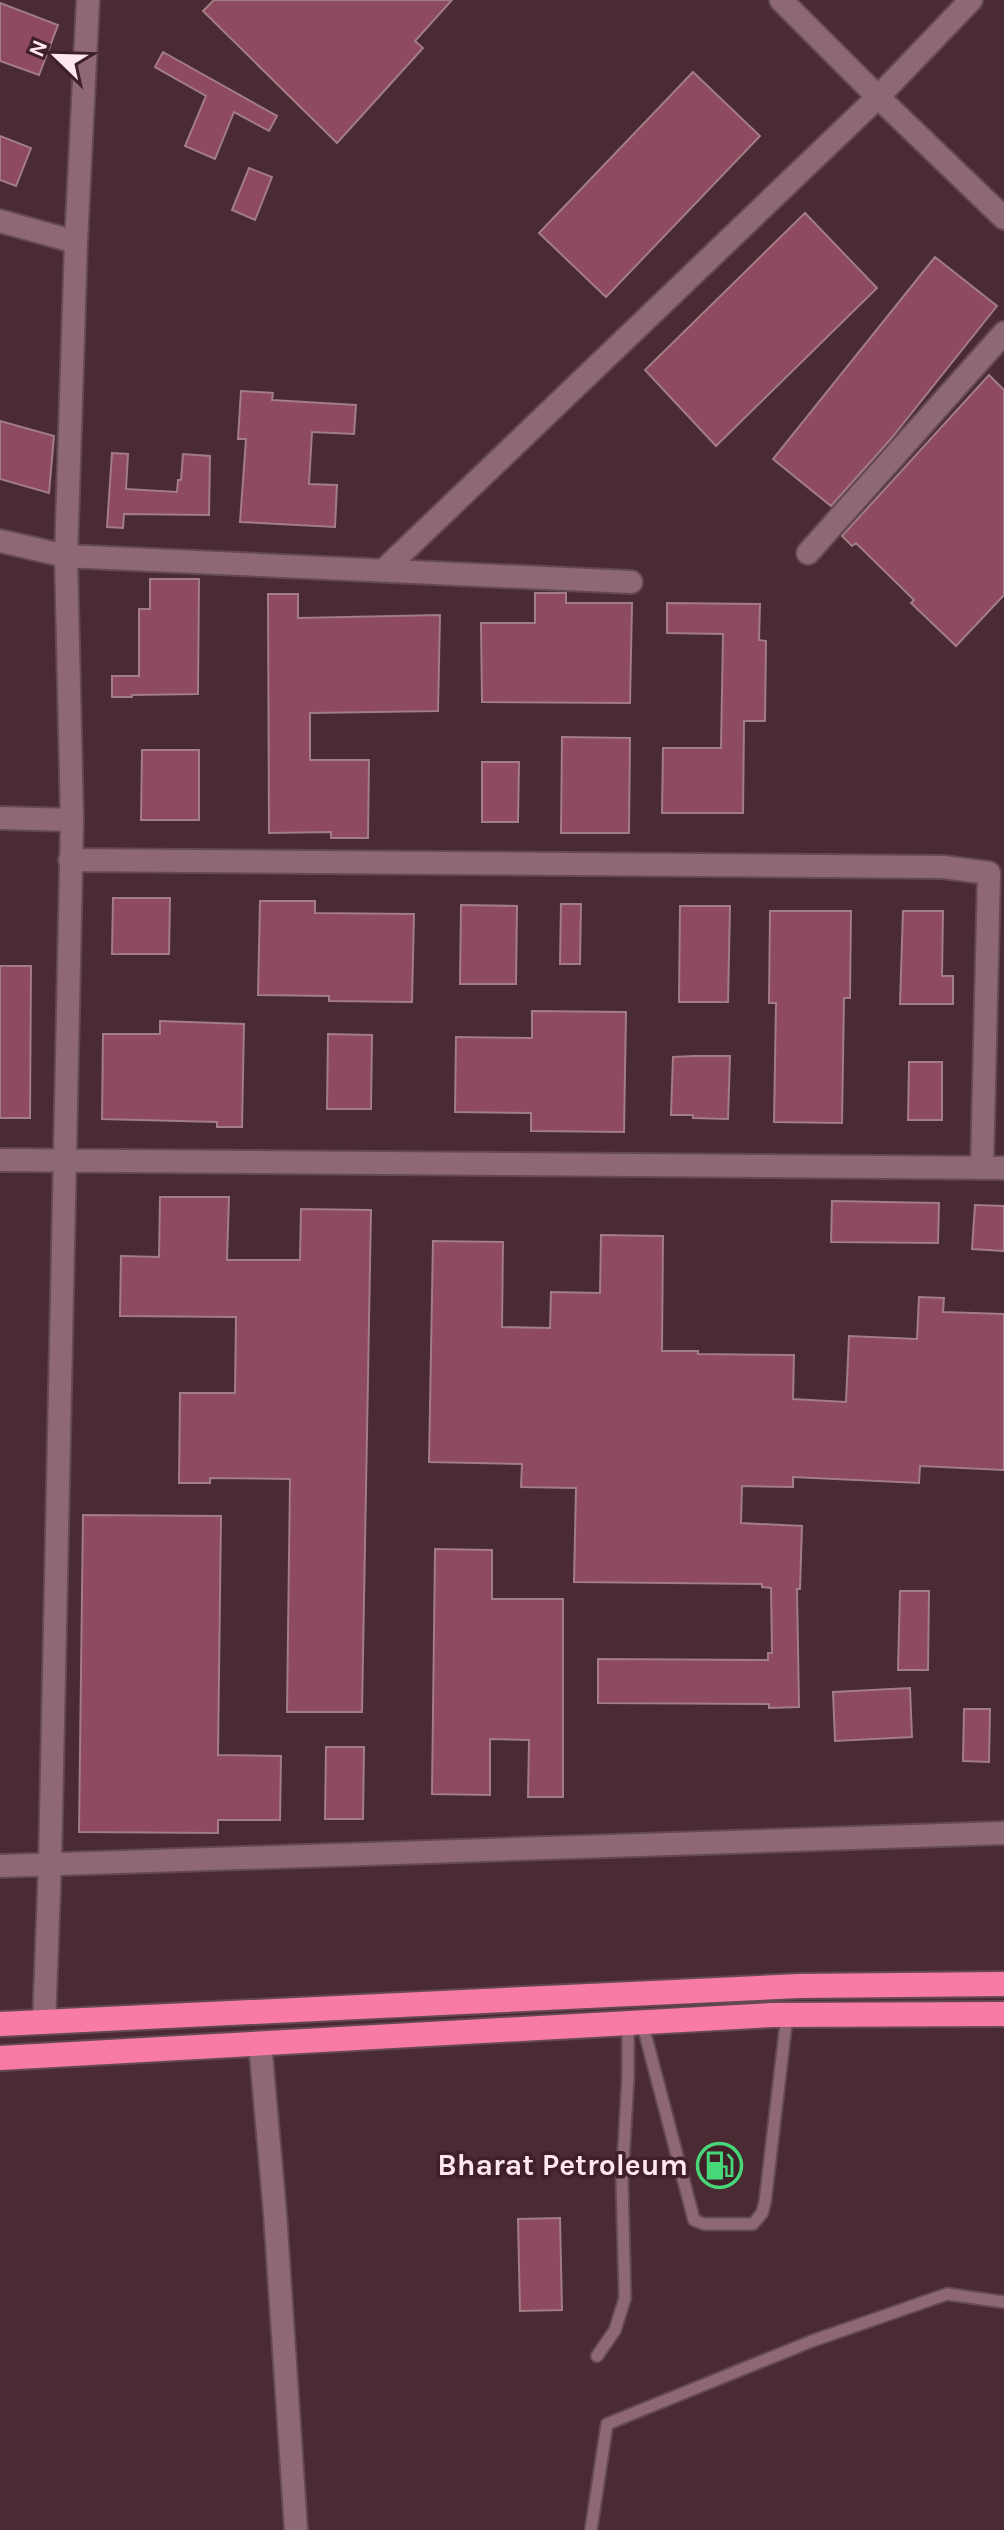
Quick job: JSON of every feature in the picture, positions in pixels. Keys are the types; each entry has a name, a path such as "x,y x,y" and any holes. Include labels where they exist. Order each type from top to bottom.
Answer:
{"highway":[{"path":"0,2024 799,1986 1004,1984"},
{"path":"0,2058 787,2015 1004,2014"}],"street":[{"path":"44,2022 72,820 66,556 76,242 88,0"},
{"path":"781,0 1004,218"},
{"path":"384,570 878,97 971,0"},
{"path":"0,221 76,242"},
{"path":"808,553 1004,333"},
{"path":"0,541 66,556 631,582"},
{"path":"0,818 72,820"},
{"path":"0,1160 993,1168 996,872 943,867 70,860"},
{"path":"0,1866 1004,1833"},
{"path":"260,2043 275,2213 296,2530"}],"lane":[{"path":"635,2022 694,2220 704,2224 753,2224 762,2213 765,2202 787,2015"},
{"path":"597,2356 615,2330 625,2298 622,2181 628,2077 635,2022"},
{"path":"591,2530 607,2424 812,2341 947,2294 1004,2302"}],"building":[{"path":"214,0 452,0 415,41 423,48 337,143 203,11"},
{"path":"0,3 58,25 39,75 0,61"},
{"path":"163,52 277,116 269,131 234,112 215,159 185,146 206,96 155,67"},
{"path":"693,72 760,136 606,297 539,233"},
{"path":"0,136 31,148 16,186 0,180"},
{"path":"249,168 272,177 255,220 232,210"},
{"path":"805,213 877,288 716,446 645,370"},
{"path":"935,257 997,306 890,440 831,506 773,459"},
{"path":"989,375 1004,390 1004,595 956,646 856,543 852,546 842,536"},
{"path":"241,391 273,393 272,400 356,405 354,434 312,432 309,484 337,485 335,527 240,522 246,439 238,439"},
{"path":"0,421 54,436 49,493 0,479"},
{"path":"112,453 128,454 126,489 177,492 183,454 210,456 209,515 124,514 123,528 107,527"},
{"path":"150,579 199,579 198,694 112,697 112,676 139,676 139,609 150,609"},
{"path":"535,593 566,593 566,603 632,603 630,703 482,702 481,623 535,623"},
{"path":"268,594 298,594 298,618 440,615 438,711 310,713 310,760 369,760 368,838 331,838 331,832 269,833"},
{"path":"667,603 760,604 759,640 766,641 765,721 744,721 743,813 662,813 663,748 721,748 723,634 667,633"},
{"path":"562,737 630,738 629,833 561,833"},
{"path":"142,750 199,750 199,820 141,820"},
{"path":"482,762 519,762 518,822 482,822"},
{"path":"113,898 170,898 169,954 112,954"},
{"path":"260,901 315,901 315,913 414,914 412,1002 329,1001 329,996 258,995"},
{"path":"561,904 581,904 580,964 560,964"},
{"path":"461,905 517,906 516,984 460,984"},
{"path":"680,906 730,906 728,1002 679,1002"},
{"path":"770,911 851,911 850,998 844,998 842,1123 774,1122 776,1003 769,1003"},
{"path":"903,911 943,911 942,976 953,976 953,1004 900,1004"},
{"path":"0,966 31,966 30,1118 0,1118"},
{"path":"532,1011 626,1012 624,1132 531,1131 531,1113 455,1112 456,1037 532,1038"},
{"path":"160,1021 244,1024 242,1127 217,1127 217,1122 102,1119 103,1034 160,1034"},
{"path":"328,1034 372,1035 371,1109 327,1109"},
{"path":"730,1056 728,1119 671,1115 673,1057"},
{"path":"909,1062 942,1062 942,1120 908,1120"},
{"path":"160,1197 229,1197 227,1260 300,1260 301,1209 371,1210 362,1712 287,1712 290,1479 210,1478 210,1483 179,1483 180,1393 235,1393 236,1317 120,1316 121,1256 159,1257"},
{"path":"832,1201 939,1203 938,1243 831,1242"},
{"path":"975,1205 1004,1206 1004,1251 972,1249"},
{"path":"601,1235 663,1236 662,1351 794,1355 793,1399 846,1402 849,1336 917,1339 919,1297 944,1298 943,1312 1004,1314 1004,1470 920,1466 919,1483 793,1477 793,1487 742,1486 741,1523 802,1526 800,1589 797,1589 799,1707 769,1708 769,1704 598,1703 598,1659 768,1660 768,1653 772,1653 771,1588 762,1587 762,1584 574,1582 576,1488 521,1487 522,1464 429,1462 433,1241 503,1242 502,1327 550,1328 551,1292 600,1293"},
{"path":"83,1515 221,1516 218,1755 281,1756 280,1820 218,1820 218,1833 79,1832"},
{"path":"435,1549 492,1550 492,1599 563,1599 563,1797 528,1797 529,1740 490,1739 490,1795 432,1794"},
{"path":"900,1591 929,1591 928,1670 898,1670"},
{"path":"910,1688 912,1737 835,1741 833,1692"},
{"path":"964,1709 990,1709 989,1762 963,1761"},
{"path":"326,1747 364,1747 363,1819 325,1819"},
{"path":"560,2218 562,2310 520,2311 518,2219"}],"place":[{"name":"Bharat Petroleum","path":"719,2165"}]}
